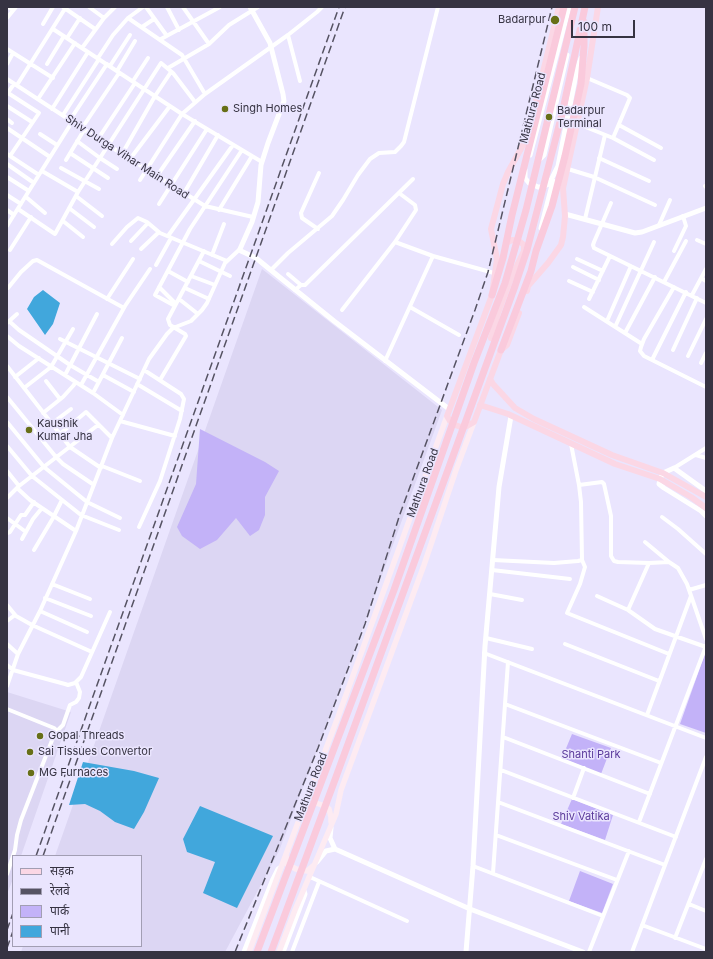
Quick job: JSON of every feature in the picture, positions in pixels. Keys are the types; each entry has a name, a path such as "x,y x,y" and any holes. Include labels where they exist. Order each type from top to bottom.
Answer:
{"highway":[{"path":"492,294 564,7"},
{"name":"Mathura Road","path":"257,952 394,590 474,363 505,283 526,210 575,7"},
{"path":"502,348 531,271 558,184 581,84 584,46 582,8"},
{"name":"Mathura Road","path":"271,952 527,250 562,114 582,8"}],"main road":[{"name":"Mathura Road","path":"249,952 338,717 492,294 497,259 491,228 503,184 508,172 524,145 528,133 559,7"},
{"path":"279,952 336,814 341,790 424,566 456,470 502,348 507,345 528,286 548,263 561,245 564,237 565,214 563,188 587,78 598,7"},
{"path":"491,338 498,313 511,278 524,250 524,245 519,241 512,240 506,243"},
{"path":"476,337 491,338 502,348"},
{"path":"490,379 515,408 534,419 661,476 706,498"},
{"path":"480,405 511,416 615,464 661,476 706,508"},
{"path":"447,416 455,425 461,427 467,426 474,422"},
{"path":"302,810 310,805 322,805 329,809 331,826"},
{"path":"287,851 286,862 296,869 307,871 316,862"}],"street":[{"path":"7,18 14,9 8,7"},
{"path":"43,24 53,7"},
{"path":"95,29 65,7 53,29 8,94 38,112 9,154 77,194 102,216"},
{"path":"88,7 104,18"},
{"path":"62,115 113,34 128,18 145,7 167,36"},
{"path":"167,7 179,30"},
{"path":"183,7 209,44"},
{"path":"122,154 170,70 185,58 209,44 229,25 251,9 258,7"},
{"path":"140,180 182,114 205,94 288,35 322,7"},
{"path":"271,270 288,253 332,216 370,158 379,153 395,152 404,142 438,7"},
{"path":"569,7 525,171 526,178 529,183 538,187 549,184 558,166 579,64 590,43 595,26"},
{"path":"82,48 95,29 113,8"},
{"path":"161,39 194,22 216,8"},
{"path":"538,187 533,183 532,179 535,164 544,155 582,8"},
{"path":"7,684 18,654 40,611 76,530 112,438 149,359 173,328 191,321 209,299 227,261 240,249 253,217 258,202 258,183 262,162 284,100 271,47 251,9"},
{"path":"47,64 80,18"},
{"path":"128,18 161,39 182,55 205,94"},
{"path":"142,27 154,20"},
{"path":"53,29 182,114 262,162"},
{"path":"7,226 71,121 130,35"},
{"path":"288,35 300,81"},
{"path":"66,160 135,41"},
{"path":"38,100 75,43"},
{"path":"7,48 53,78"},
{"path":"52,109 88,52"},
{"path":"7,64 14,53"},
{"path":"98,139 148,58"},
{"path":"7,195 31,217 55,234 85,181 160,64 170,70 195,102"},
{"path":"587,78 629,96 629,100 613,138"},
{"name":"Shiv Durga Vihar Main Road","path":"7,79 108,146 194,200 205,206 253,217"},
{"path":"7,106 32,122"},
{"path":"130,159 170,106"},
{"path":"7,120 12,123"},
{"path":"157,176 195,121"},
{"path":"578,124 613,138 654,160"},
{"path":"619,124 661,148"},
{"path":"7,128 50,157"},
{"path":"159,204 207,129"},
{"path":"40,134 57,145"},
{"path":"584,219 604,134"},
{"path":"184,193 218,135"},
{"path":"77,141 117,169"},
{"path":"156,265 170,237 233,145"},
{"path":"175,305 155,295 182,242 242,150"},
{"path":"70,153 108,178"},
{"path":"530,155 535,164"},
{"path":"219,210 252,156"},
{"path":"599,158 649,180"},
{"path":"7,164 34,183"},
{"path":"61,168 100,189"},
{"path":"568,169 594,177 655,205"},
{"path":"318,229 302,218 301,213 319,173"},
{"path":"536,252 554,174"},
{"path":"7,177 29,192"},
{"path":"295,290 301,285 305,285 413,179"},
{"path":"342,310 395,242 416,208 399,193"},
{"path":"26,197 44,213"},
{"path":"659,225 670,200"},
{"path":"611,203 593,247 706,303"},
{"path":"69,208 94,227"},
{"path":"565,214 635,233 642,232 706,208"},
{"path":"7,210 14,215"},
{"path":"674,251 686,226 683,216"},
{"path":"10,250 31,217"},
{"path":"112,244 127,227 138,218 148,223 159,232 227,261"},
{"path":"62,221 83,237"},
{"path":"131,240 148,223"},
{"path":"212,255 224,224"},
{"path":"141,249 159,232"},
{"path":"696,240 706,244"},
{"path":"395,242 433,256 494,273"},
{"path":"615,327 654,242"},
{"path":"664,282 686,242"},
{"path":"240,249 247,255 256,258 385,361 450,409"},
{"path":"160,380 186,336 185,333 173,328 168,320 204,251"},
{"path":"385,361 433,256"},
{"path":"589,299 610,256"},
{"path":"107,299 133,259"},
{"path":"578,259 603,272"},
{"path":"8,288 21,272 33,261 37,260 124,308"},
{"path":"199,261 230,276"},
{"path":"607,321 631,266"},
{"path":"573,267 599,280"},
{"path":"81,385 124,308 150,269"},
{"path":"673,350 701,278 706,269"},
{"path":"168,271 188,282"},
{"path":"288,274 301,285"},
{"path":"192,276 215,285"},
{"path":"625,333 655,277"},
{"path":"701,278 706,281"},
{"path":"569,281 593,292"},
{"path":"160,287 175,305"},
{"path":"674,287 640,349 642,354 652,360 706,387"},
{"path":"185,288 209,299"},
{"path":"652,360 686,292"},
{"path":"179,299 198,314"},
{"path":"410,307 459,335"},
{"path":"584,307 642,344"},
{"path":"17,314 8,322 70,365 99,382"},
{"path":"65,375 97,314"},
{"path":"688,356 706,319"},
{"path":"24,388 51,367 72,329"},
{"path":"7,336 19,346 81,385 123,415"},
{"path":"60,338 109,364 182,411"},
{"path":"93,393 122,338"},
{"path":"701,363 706,353"},
{"path":"15,377 39,358"},
{"path":"7,366 70,447 101,467 140,481"},
{"path":"139,527 160,481 184,403 184,397 144,370"},
{"path":"103,375 134,392"},
{"path":"46,381 60,399"},
{"path":"43,412 60,399 76,382"},
{"path":"7,397 56,457 63,464 94,484"},
{"path":"51,424 71,409"},
{"path":"60,434 86,412 112,438"},
{"path":"466,952 473,866 484,653 499,487 511,416"},
{"path":"120,421 175,436"},
{"path":"7,422 44,467 87,502 120,518"},
{"path":"7,497 98,425"},
{"path":"571,444 581,502 582,560 585,567 580,584 567,613 669,654"},
{"path":"7,446 32,476 81,515 118,530"},
{"path":"706,448 661,476 659,484 701,511 706,516"},
{"path":"696,455 706,458"},
{"path":"674,468 706,491"},
{"path":"7,471 18,487 34,502 76,530"},
{"path":"579,485 602,482 604,484 611,516 611,556 614,561 649,563 669,562"},
{"path":"34,550 62,500"},
{"path":"7,533 10,532 21,515 25,515 34,502"},
{"path":"22,539 33,519 42,508"},
{"path":"662,517 706,554"},
{"path":"7,518 26,532"},
{"path":"645,542 678,568 691,595 706,639"},
{"path":"493,560 554,563 582,560"},
{"path":"628,610 649,563"},
{"path":"492,570 570,579"},
{"path":"52,584 90,599"},
{"path":"689,590 706,585"},
{"path":"490,594 522,600"},
{"path":"647,715 691,595"},
{"path":"597,596 628,610 652,627 706,646 638,822"},
{"path":"45,598 91,616"},
{"path":"7,605 15,614 32,625 92,652"},
{"path":"40,611 87,632"},
{"path":"7,665 13,670 68,685 76,682 81,677 110,612"},
{"path":"7,621 15,614"},
{"path":"486,638 532,649"},
{"path":"7,644 18,654"},
{"path":"564,644 660,681"},
{"path":"484,653 706,738"},
{"path":"493,873 508,662"},
{"path":"13,855 21,820 56,732 63,726 70,705 76,702 79,698 80,692 76,682"},
{"path":"505,704 661,763"},
{"path":"7,709 54,728 56,732"},
{"path":"503,737 650,794"},
{"path":"632,952 706,757"},
{"path":"573,798 584,768"},
{"path":"501,770 676,837"},
{"path":"498,802 665,865"},
{"path":"331,826 330,838 335,849 470,909 583,952"},
{"path":"496,835 617,880"},
{"path":"316,862 326,852 335,849"},
{"path":"589,952 629,852"},
{"path":"7,874 12,859"},
{"path":"675,938 706,859"},
{"path":"473,866 603,916"},
{"path":"244,952 273,879 278,869 281,867"},
{"path":"310,877 407,921"},
{"path":"292,952 319,882"},
{"path":"283,952 305,894 304,891"},
{"path":"689,904 706,911"},
{"path":"642,925 706,949"}],"shaded area":[{"path":"262,269 442,410 354,652 279,851 225,952 21,952 23,947 142,947 142,855 55,855"},
{"path":"7,692 71,712 21,855 12,855 12,882 7,894"}],"green space":[{"path":"200,429 265,462 279,471 265,497 265,515 259,530 250,536 236,518 217,540 200,549 182,536 177,527 196,484"},
{"path":"706,651 706,733 680,724"},
{"name":"Shanti Park","path":"572,734 611,748 601,774 562,758"},
{"name":"Shiv Vatika","path":"572,799 613,815 605,840 561,824"},
{"path":"580,871 613,884 602,913 569,901"}],"water":[{"path":"43,290 60,303 53,324 45,335 27,309 34,297"},
{"path":"83,762 134,771 159,778 144,812 134,829 115,822 100,811 85,804 69,805"},
{"path":"200,806 273,836 237,908 203,893 215,862 187,852 183,839"}],"railway":[{"path":"36,855 339,7"},
{"path":"43,855 345,7"},
{"path":"235,952 318,748 365,624 400,514 488,272 552,7"},
{"path":"7,930 12,916"},
{"path":"7,948 12,934"}],"place":[{"name":"Badarpur","path":"555,20"},
{"name":"Singh Homes","path":"225,109"},
{"name":"Badarpur Terminal","path":"549,117"},
{"name":"Kaushik Kumar Jha","path":"29,430"},
{"name":"Gopal Threads","path":"40,736"},
{"name":"Sai Tissues Convertor","path":"30,752"},
{"name":"MG Furnaces","path":"31,773"}]}
